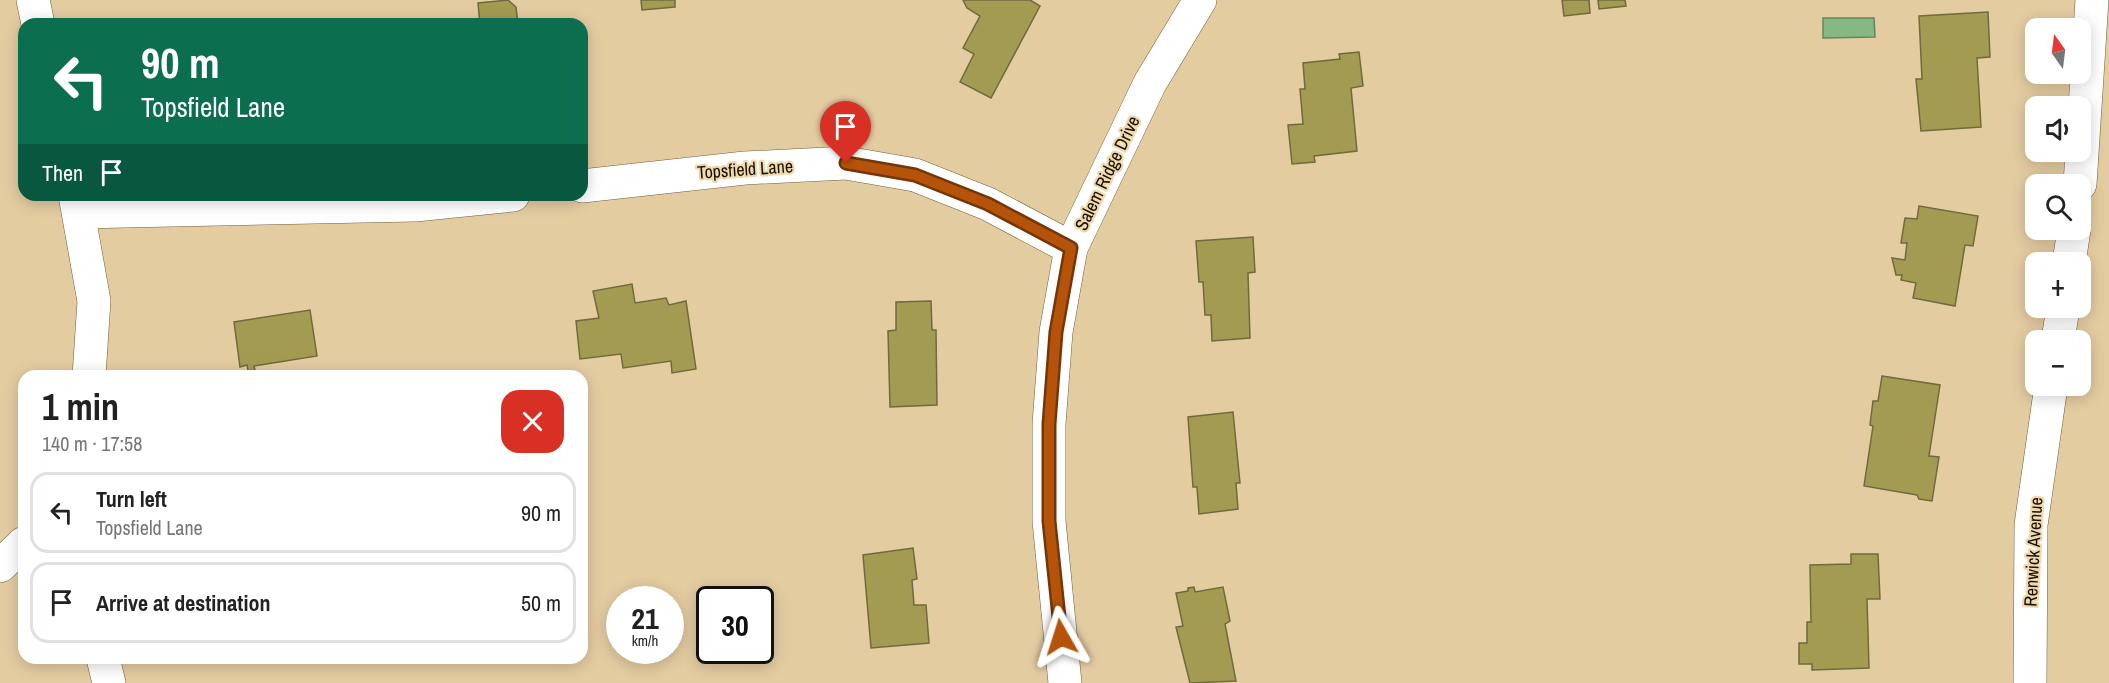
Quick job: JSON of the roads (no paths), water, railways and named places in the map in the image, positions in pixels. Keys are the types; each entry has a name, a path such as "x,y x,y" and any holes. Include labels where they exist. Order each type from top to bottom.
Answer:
{"street":[{"path":"33,0 37,18"},
{"name":"Salem Ridge Drive","path":"1065,683 1049,521 1049,424 1056,332 1071,248 1150,83 1200,0"},
{"path":"2081,174 2092,0"},
{"name":"Topsfield Lane","path":"588,185 745,168 846,163 915,175 988,204 1071,248"},
{"path":"89,370 94,301 77,204 415,205 454,201"},
{"name":"Renwick Avenue","path":"2030,683 2031,525 2050,396"},
{"path":"0,566 18,549"},
{"path":"104,664 109,683"}]}
